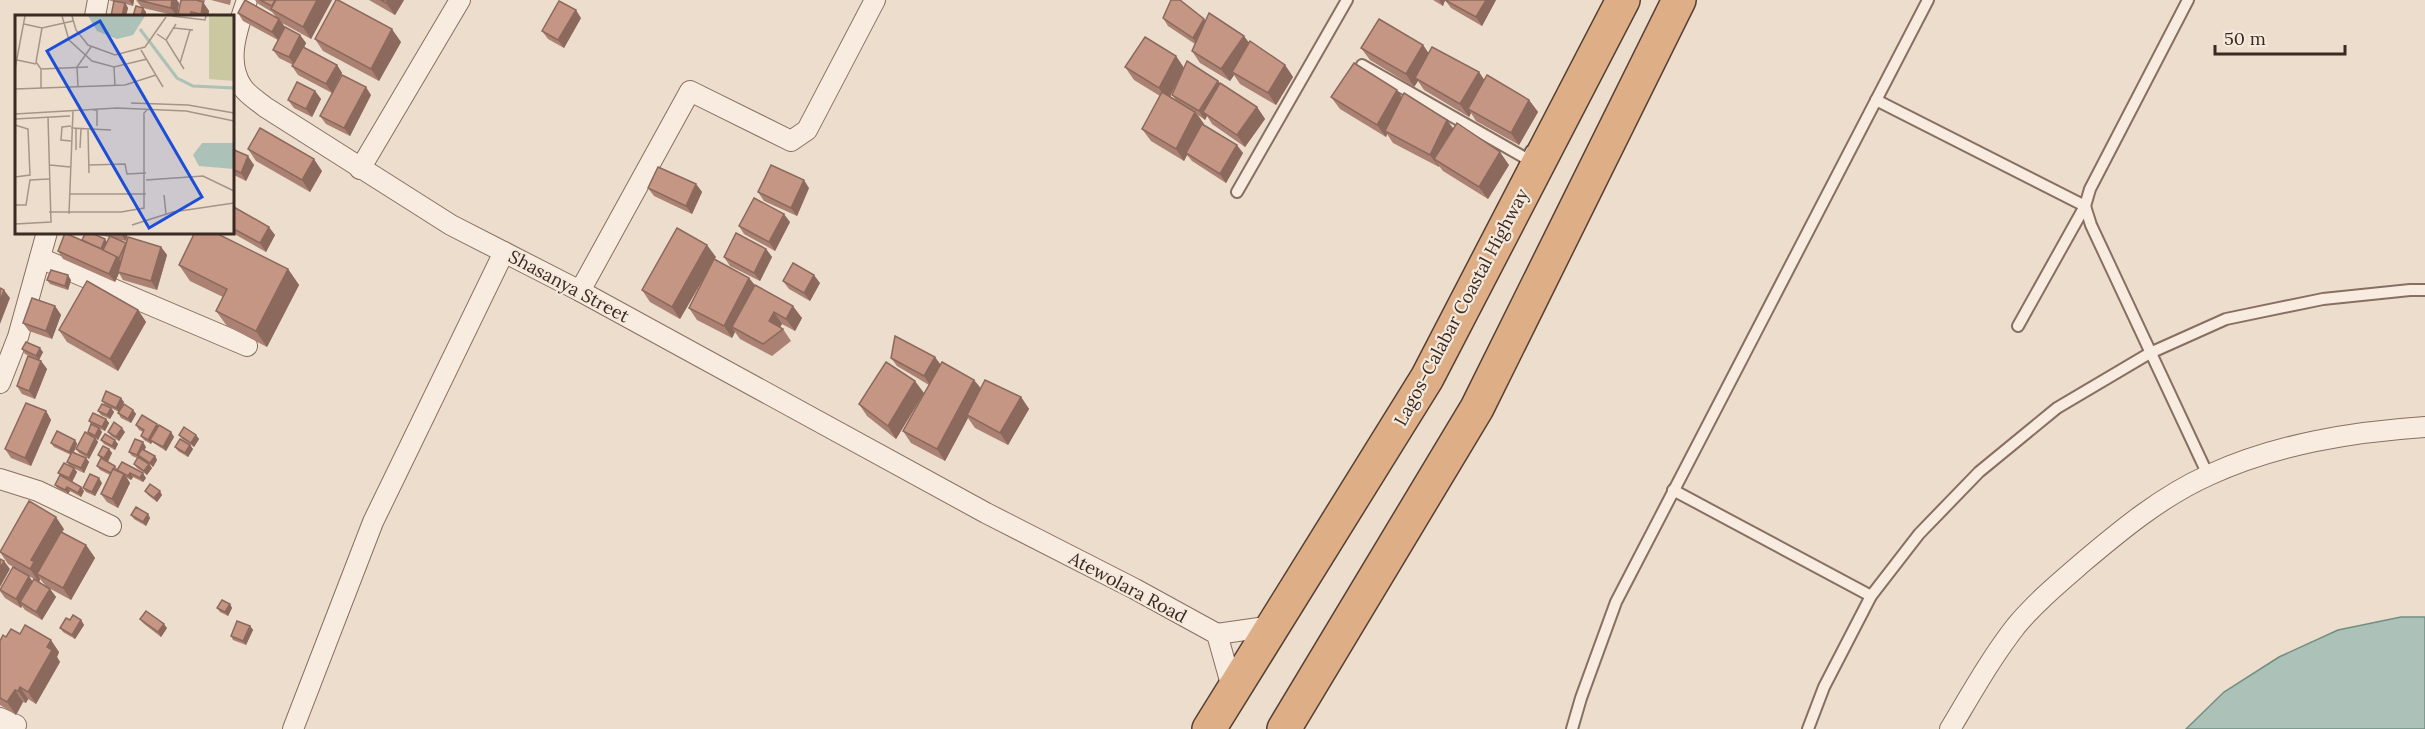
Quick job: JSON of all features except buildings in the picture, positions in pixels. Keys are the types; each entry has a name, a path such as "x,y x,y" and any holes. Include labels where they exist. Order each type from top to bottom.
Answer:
{"highway":[{"name":"Lagos-Calabar Coastal Highway","path":"1209,729 1426,378 1623,0"},
{"path":"1284,729 1477,408 1679,0"}],"street":[{"path":"95,15 98,0"},
{"name":"Shasanya Street","path":"234,47 247,0"},
{"path":"360,169 460,0"},
{"path":"580,291 690,91 791,141 807,130 875,0"},
{"name":"Shasanya Street","path":"234,71 243,88 265,107 451,225 580,291 986,513"},
{"path":"0,383 18,337 46,234"},
{"path":"293,729 373,522 504,252"},
{"path":"40,258 247,346"},
{"path":"1950,729 1982,676 2018,624 2104,544 2154,505 2208,475 2256,457 2316,440 2373,431 2425,428"},
{"path":"0,479 38,491 111,526"},
{"name":"Atewolara Road","path":"986,513 1135,589 1216,634"},
{"path":"1233,691 1216,634 1273,626"}],"lane":[{"path":"1237,192 1347,0"},
{"path":"1572,729 1616,602 1928,0"},
{"path":"2018,326 2085,207 2090,189 2188,0"},
{"path":"1362,65 1527,159 1537,138"},
{"path":"1876,100 2085,207 2091,225 2208,475"},
{"path":"1808,729 1824,687 1871,596 1919,534 1978,472 2057,408 2151,353 2226,319 2323,299 2425,290"},
{"path":"1673,490 1871,596"}],"shaded area":[{"path":"2401,617 2425,617 2425,729 2186,729 2224,692 2279,657 2338,630"}]}
